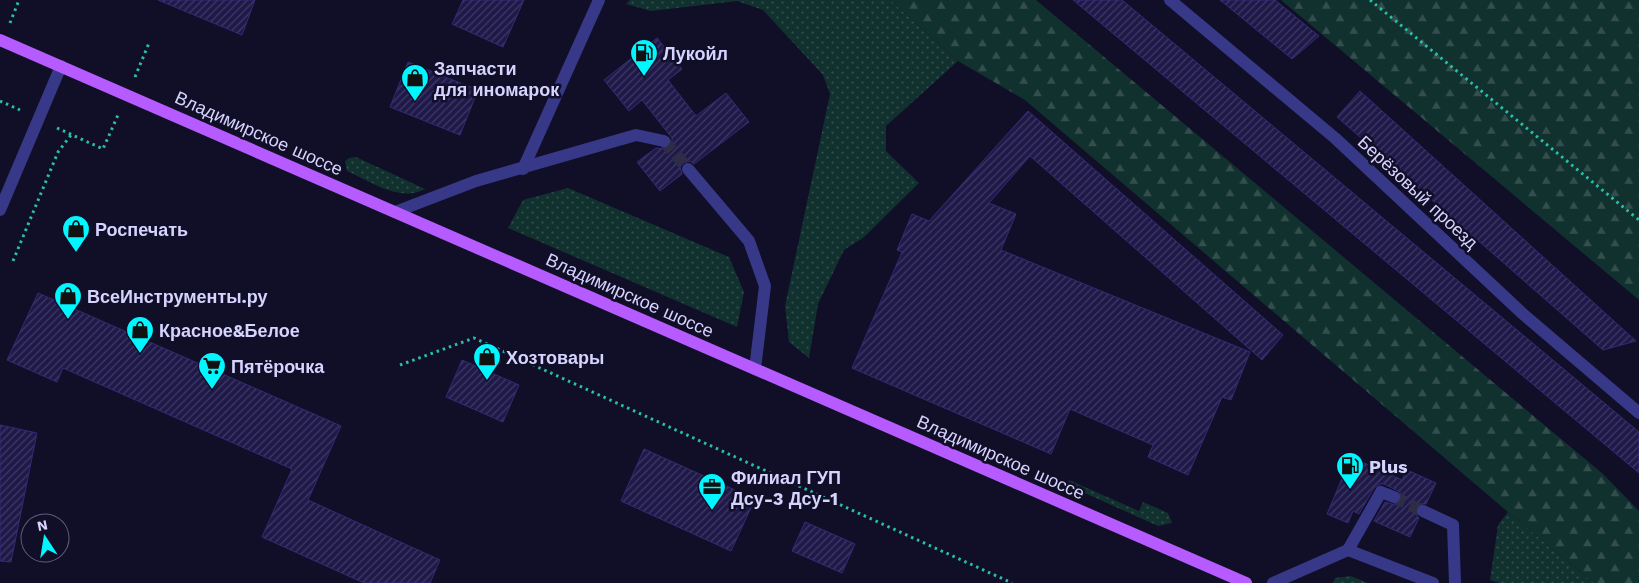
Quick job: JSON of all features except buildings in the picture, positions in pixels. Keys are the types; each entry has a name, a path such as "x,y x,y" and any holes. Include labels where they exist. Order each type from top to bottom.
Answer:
{"main road":[{"name":"Владимирское шоссе","path":"0,40 1246,583"}],"street":[{"path":"522,169 599,0"},
{"name":"Берёзовый проезд","path":"1170,0 1334,138 1523,314 1639,414"},
{"path":"0,210 61,66"},
{"path":"395,212 476,182 636,135 664,141"},
{"path":"688,169 750,242 765,286 755,369"},
{"path":"1273,583 1348,550 1381,492 1394,497"},
{"path":"1423,511 1453,524 1456,583"},
{"path":"1348,550 1433,583"}],"path":[{"path":"1370,0 1639,220"},
{"path":"0,101 103,149 149,43"},
{"path":"13,261 58,152 72,135"},
{"path":"400,365 474,338 1012,583"}],"green space":[{"path":"630,0 890,0 958,61 886,126 886,151 919,183 864,237 844,250 818,304 809,358 789,342 785,306 830,94 823,75 763,10 737,1 651,11 626,4"},
{"path":"890,0 1036,0 1603,474 1639,511 1639,583 1594,583 1508,512 1025,100 958,61"},
{"path":"1281,0 1639,0 1639,300"},
{"path":"356,157 425,189 406,194 375,185 347,171 345,161"},
{"path":"568,188 729,257 744,292 737,327 508,228 523,200"},
{"path":"1069,480 1139,511 1143,502 1168,513 1172,523 1158,526 1067,485"},
{"path":"1508,512 1594,583 1499,583 1490,580 1498,525"},
{"path":"1351,576 1368,583 1333,583 1335,578"}],"tunnel":[{"path":"664,141 688,169"},
{"path":"1394,497 1423,511"}],"place":[{"name":"Лукойл","path":"644,77"},
{"name":"Запчасти для иномарок","path":"415,102"},
{"name":"Роспечать","path":"76,253"},
{"name":"ВсеИнструменты.ру","path":"68,320"},
{"name":"Красное&Белое","path":"140,354"},
{"name":"Хозтовары","path":"487,381"},
{"name":"Пятёрочка","path":"212,390"},
{"name":"Plus","path":"1350,490"},
{"name":"Филиал ГУП Дсу-3 Дсу-1","path":"712,511"}]}
